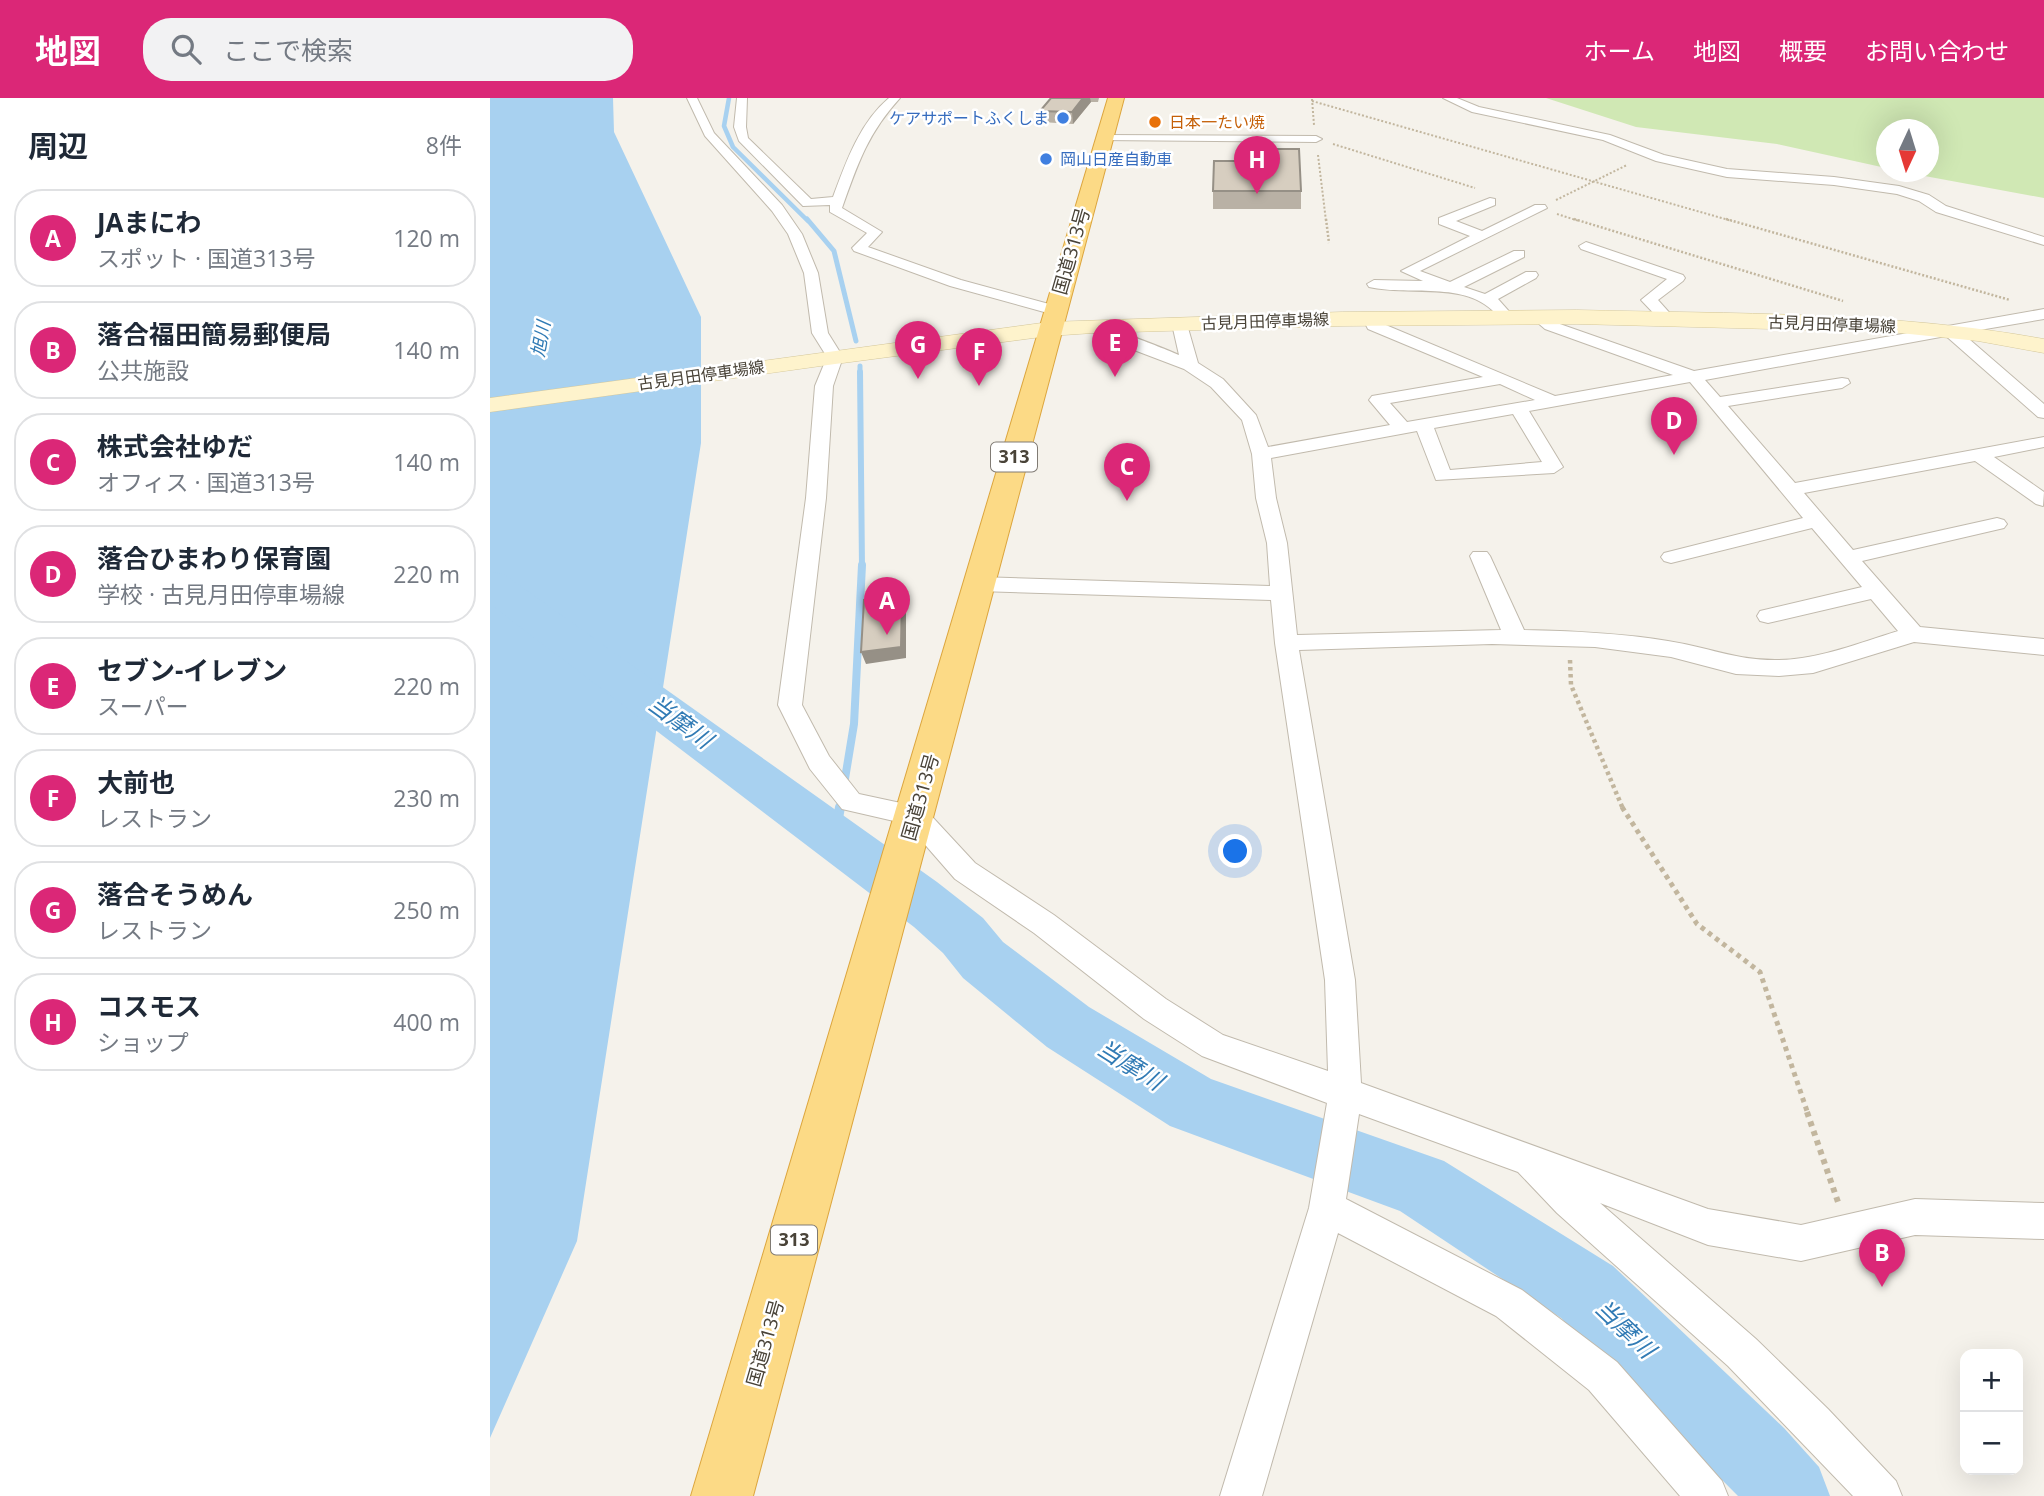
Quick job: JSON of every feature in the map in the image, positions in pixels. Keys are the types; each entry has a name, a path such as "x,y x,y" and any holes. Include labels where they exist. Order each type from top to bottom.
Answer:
{"highway":[{"name":"国道313号","path":"722,1496 1115,98"}],"main road":[{"name":"古見月田停車場線","path":"490,405 835,357 1052,320 1093,326 1371,318 1667,319 1890,326 1950,331 2044,346"}],"street":[{"path":"692,98 709,134 777,208 795,234 811,272 820,333 835,357 824,386 816,498 790,705 819,762 851,802 915,816 965,872 1044,925 1154,1009 1213,1046 1345,1096 1529,1158 1708,1227 1801,1243 1915,1216 2044,1221"},
{"path":"742,98 740,127 743,139 808,203 838,200"},
{"path":"895,98 881,110 835,209 875,232 859,248 913,271 1052,320"},
{"path":"1448,98 1476,110 1517,121 1606,136 1650,154 1727,173 1834,181 1899,190 1951,212 2044,241"},
{"path":"1104,138 1315,139"},
{"path":"1483,236 1444,221 1490,202"},
{"path":"1506,317 1497,304 1408,271 1540,208"},
{"path":"1586,246 1678,278 1649,300 1667,319"},
{"path":"1374,284 1451,287 1519,254"},
{"path":"1486,300 1531,275"},
{"path":"1261,454 2044,314"},
{"path":"1539,317 1550,326 1694,377 1913,634"},
{"path":"1371,318 1374,326 1554,402"},
{"path":"1180,324 1190,365"},
{"path":"1093,326 1190,365 1217,383 1250,419 1261,454 1266,498 1277,543 1286,643 1340,980 1345,1096 1327,1207 1241,1496"},
{"path":"1950,331 2044,413"},
{"path":"1403,429 1378,400 1502,379"},
{"path":"1716,403 1842,383"},
{"path":"1424,426 1443,476 1554,467 1519,409"},
{"path":"1790,490 2044,442"},
{"path":"1979,454 2043,500"},
{"path":"1671,557 1816,521"},
{"path":"1848,558 1997,524"},
{"path":"1480,556 1516,637"},
{"path":"979,584 1282,593"},
{"path":"1769,616 1876,592"},
{"path":"1286,643 1516,637 1595,639 1671,649 1736,666 1779,668 1813,665 1913,634 2044,647"},
{"path":"1529,1158 1556,1189 1694,1308 1848,1458 1881,1496"},
{"path":"1327,1207 1509,1303 1603,1376 1707,1496"}],"path":[{"path":"1329,243 1312,99 2018,302"},
{"path":"1315,139 1474,188"},
{"path":"1540,208 1650,154"},
{"path":"1540,208 1852,304"},
{"path":"1569,638 1571,685 1626,817 1698,924 1760,972 1848,1232"}],"green space":[{"path":"1546,98 2044,98 2044,198 1939,179 1939,119 1876,119 1876,166 1777,144 1636,127"}],"water":[{"name":"旭川","path":"490,98 613,98 614,132 701,317 701,443 577,1241 490,1438"}],"building":[{"path":"1051,98 1083,98 1072,112 1040,111"},
{"path":"1268,149 1299,149 1301,191 1213,191 1214,161 1268,161"},
{"path":"902,595 901,647 861,652 864,600"}],"waterway":[{"path":"729,98 724,126 733,147 808,221"},
{"path":"807,219 834,251 856,341"},
{"path":"860,366 860,372"},
{"path":"860,372 862,565"},
{"path":"840,809 854,724 862,565"},
{"name":"当摩川","path":"490,584 934,910 975,948 983,960 1068,1027 1193,1104 1420,1185 1587,1292 1756,1456 1790,1496"},
{"path":"835,836 840,807"}],"place":[{"name":"ケアサポートふくしま","path":"1063,118"},
{"name":"日本一たい焼","path":"1155,122"},
{"name":"岡山日産自動車","path":"1046,159"},
{"name":"コスモス","path":"1257,194"},
{"name":"セブン-イレブン","path":"1115,377"},
{"name":"落合そうめん","path":"918,379"},
{"name":"大前也","path":"979,386"},
{"name":"落合ひまわり保育園","path":"1674,455"},
{"name":"株式会社ゆだ","path":"1127,501"},
{"name":"JAまにわ","path":"887,635"},
{"name":"落合福田簡易郵便局","path":"1882,1287"}]}
